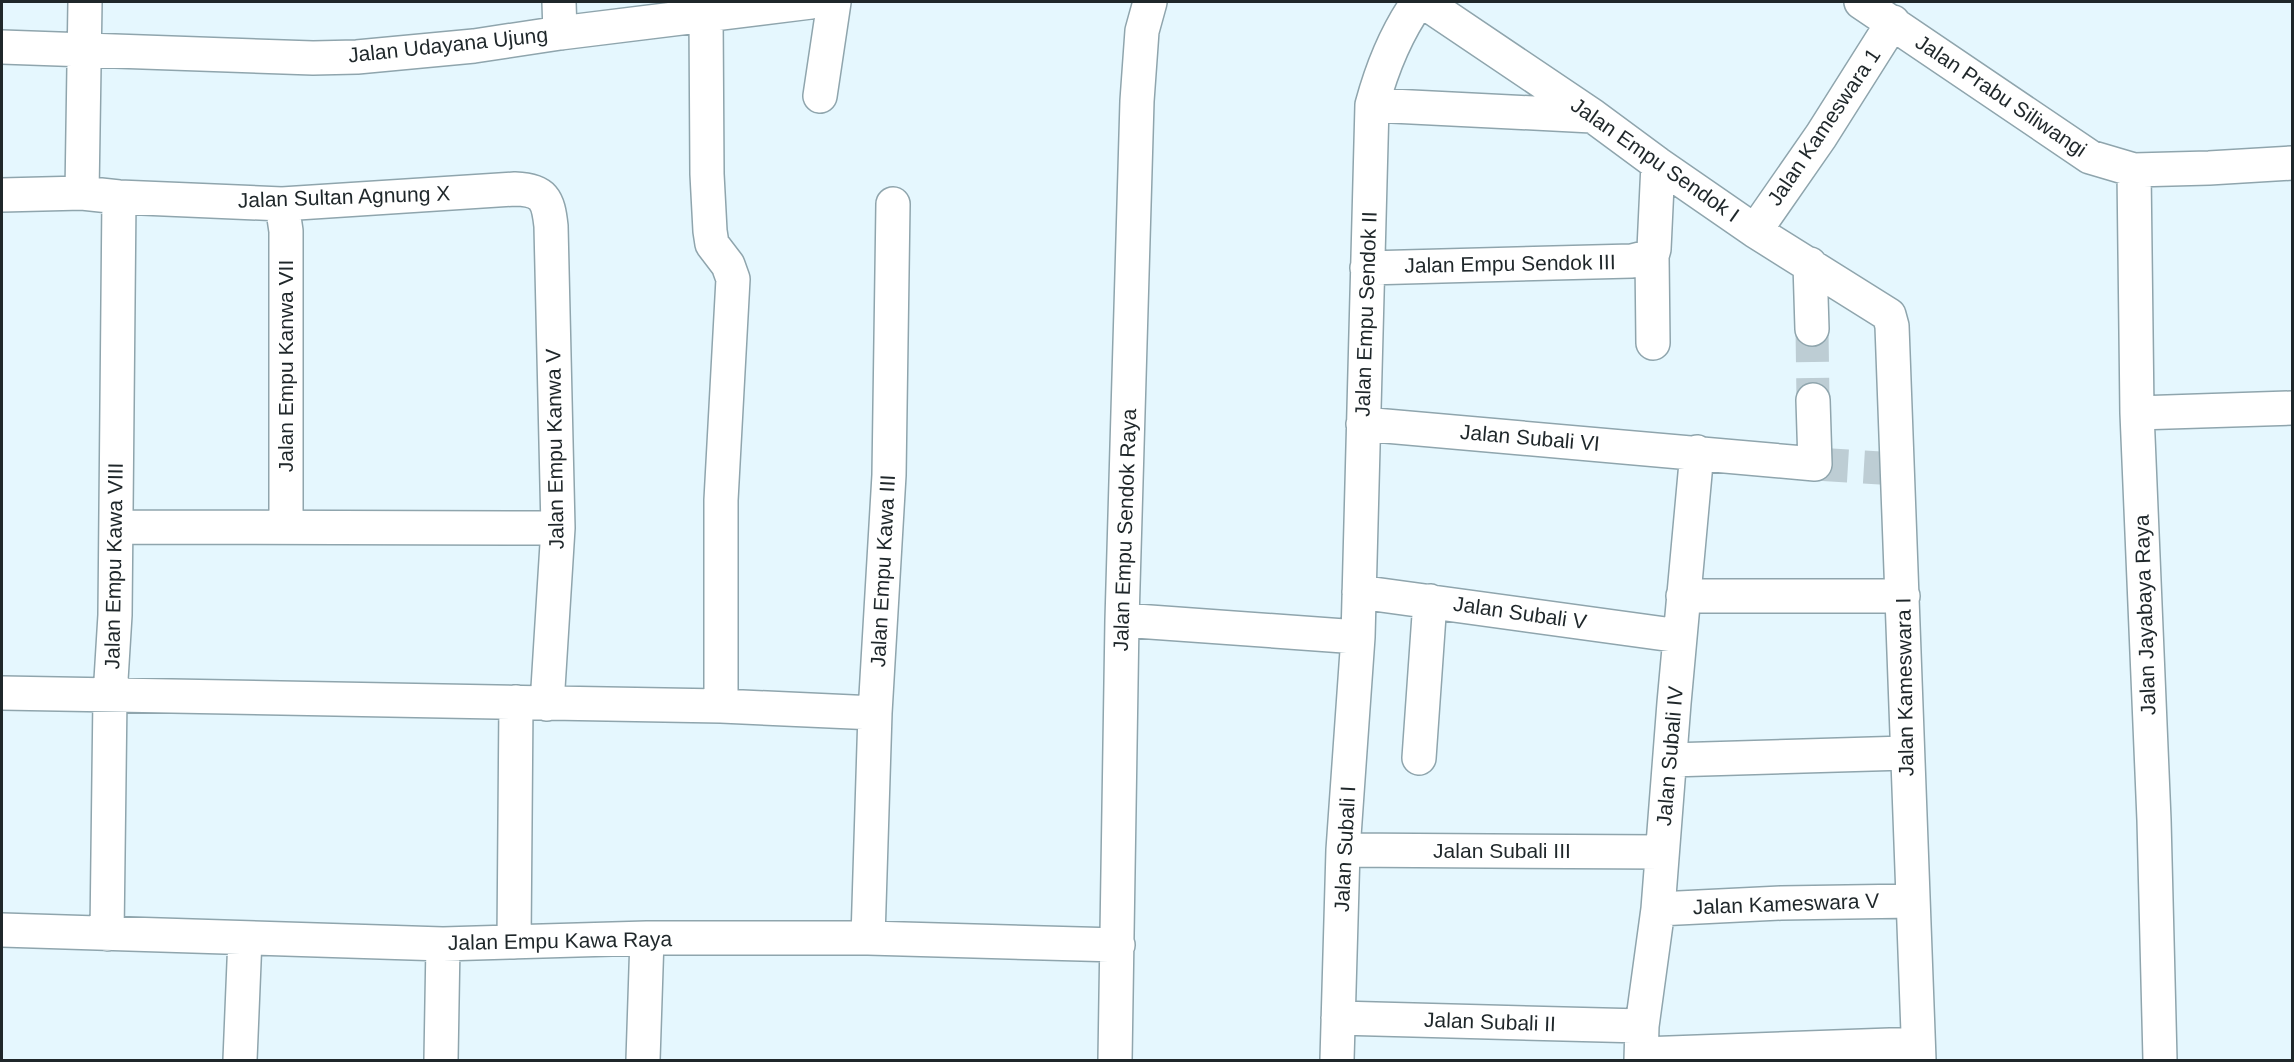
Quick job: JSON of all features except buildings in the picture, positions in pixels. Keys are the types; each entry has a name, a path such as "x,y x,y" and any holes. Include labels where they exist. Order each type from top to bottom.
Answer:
{"street":[{"path":"82,193 85,2"},
{"name":"Jalan Udayana Ujung","path":"2,47 313,58 357,57 474,46 559,17 706,15 812,2"},
{"path":"820,96 834,2"},
{"name":"Jalan Empu Sendok Raya","path":"1115,1060 1122,620 1137,101 1142,31 1150,2"},
{"name":"Jalan Empu Sendok II","path":"1358,637 1372,105 1382,69 1408,16 1418,2"},
{"name":"Jalan Empu Sendok I","path":"1424,2 1593,116 1755,231 1889,315"},
{"name":"Jalan Prabu Siliwangi","path":"1861,2 2090,157 2134,170 2292,163"},
{"path":"706,15 707,174 710,231 712,244 728,265 732,279 721,500 721,706"},
{"name":"Jalan Kameswara 1","path":"1755,231 1852,88 1893,22"},
{"path":"1372,105 1593,116"},
{"path":"1653,343 1652,256 1658,164"},
{"name":"Jalan Jayabaya Raya","path":"2134,170 2137,413 2154,820 2160,1060"},
{"name":"Jalan Sultan Agnung X","path":"2,195 82,193 119,197 282,204 515,189 530,190 541,195"},
{"name":"Jalan Empu Kanwa V","path":"514,942 532,703 558,528 551,226 549,207 541,195"},
{"name":"Jalan Empu Kawa VIII","path":"107,934 110,696 115,615 119,197"},
{"name":"Jalan Empu Kanwa VII","path":"282,204 286,231 286,527"},
{"name":"Jalan Empu Kawa III","path":"868,938 875,713 889,475 893,204"},
{"name":"Jalan Empu Sendok III","path":"1367,268 1632,261 1652,256"},
{"path":"1810,264 1812,329"},
{"name":"Jalan Kameswara I","path":"1889,315 1892,326 1903,596 1906,753 1914,901 1918,1052"},
{"name":"Jalan Subali VI","path":"1363,424 1815,464 1813,400"},
{"path":"2137,413 2292,408"},
{"name":"Jalan Subali IV","path":"1642,1047 1658,909 1661,852 1697,452"},
{"path":"116,528 558,528"},
{"name":"Jalan Subali V","path":"1359,592 1680,636"},
{"path":"1683,596 1903,596"},
{"path":"1419,758 1430,602"},
{"path":"1122,620 1358,637"},
{"name":"Jalan Subali I","path":"1337,1060 1344,850 1358,637"},
{"path":"2,693 721,706 875,713"},
{"path":"1670,760 1906,753"},
{"name":"Jalan Subali III","path":"1344,850 1661,852"},
{"name":"Jalan Kameswara V","path":"1658,909 1781,903 1914,901"},
{"name":"Jalan Empu Kawa Raya","path":"2,930 443,944 647,938 868,938 1118,945"},
{"path":"240,1060 245,938"},
{"path":"643,1060 647,938"},
{"path":"441,1060 443,944"},
{"name":"Jalan Subali II","path":"1338,1018 1642,1047 1918,1052"}],"tunnel":[{"path":"1812,329 1813,400"},
{"path":"1815,464 1898,469"}]}
